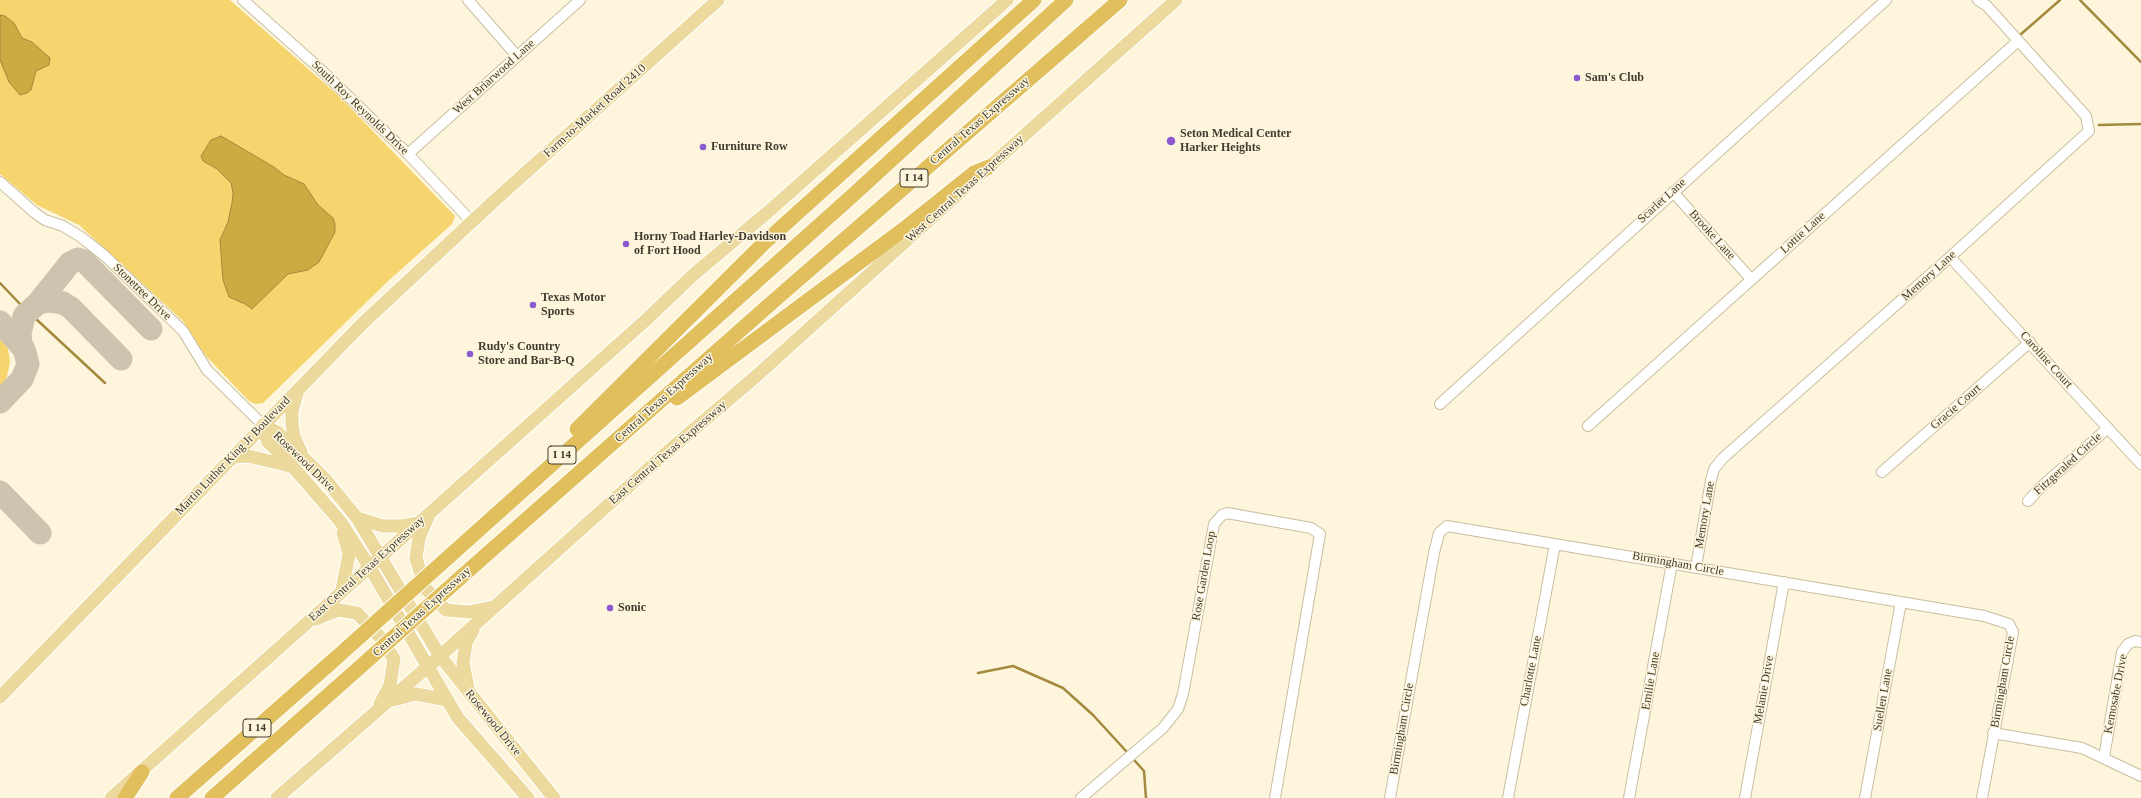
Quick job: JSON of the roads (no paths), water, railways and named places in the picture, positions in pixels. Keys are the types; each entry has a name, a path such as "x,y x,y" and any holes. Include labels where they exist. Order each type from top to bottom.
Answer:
{"highway":[{"path":"554,462 572,434 764,243 1034,0"},
{"name":"Central Texas Expressway","path":"178,798 834,211 1066,0"},
{"name":"Central Texas Expressway","path":"212,798 777,298 1120,0"},
{"path":"648,413 672,402 974,173 989,167"},
{"path":"125,798 142,772"}],"main road":[{"name":"Farm-to-Market Road 2410","path":"472,222 718,0"},
{"name":"East Central Texas Expressway","path":"111,798 142,772 342,590 381,557 623,340 693,275 774,207 1007,0"},
{"name":"West Central Texas Expressway","path":"754,378 1176,0"},
{"name":"Martin Luther King Jr Boulevard","path":"0,697 298,389 389,298 472,222"},
{"name":"East Central Texas Expressway","path":"277,798 428,667 658,460 754,378"},
{"path":"298,389 292,411 292,424 294,437 304,459"},
{"name":"Rosewood Drive","path":"263,425 277,432 326,480 357,518 440,656 554,798"},
{"name":"Rosewood Drive","path":"263,425 268,442 340,521 369,566 458,718 528,798"},
{"path":"232,457 248,456 290,466"},
{"path":"429,514 419,538 416,558 425,588 446,610 469,612 495,607"},
{"path":"357,518 383,526 401,526 419,523"},
{"path":"340,521 349,554 342,590"},
{"path":"308,622 338,610 357,613 380,637 394,659 390,685 381,707"},
{"path":"470,694 463,672 464,652 477,623"},
{"path":"381,707 405,695 416,694 447,700"}],"street":[{"name":"South Roy Reynolds Drive","path":"243,0 318,67 408,154 472,222"},
{"path":"468,0 517,56"},
{"name":"West Briarwood Lane","path":"408,154 580,0"},
{"name":"Scarlet Lane","path":"1440,404 1886,0"},
{"name":"Memory Lane","path":"1696,568 1711,480 1714,469 1723,458 2090,131 2086,116 1987,6 1978,0"},
{"name":"Lottie Lane","path":"1588,426 2018,41"},
{"name":"Stonetree Drive","path":"0,182 35,213 45,220 63,226 81,237 105,256 183,331 207,370 263,425"},
{"name":"Brooke Lane","path":"1673,192 1751,279"},
{"name":"Caroline Court","path":"1950,257 2141,464"},
{"name":"Gracie Court","path":"1882,472 2030,342"},
{"name":"Fitzgeraled Circle","path":"2028,501 2041,487 2108,428"},
{"name":"Rose Garden Loop","path":"1088,796 1162,728 1178,709 1183,694 1214,524 1222,515 1227,513 1310,528 1320,534 1275,798"},
{"name":"Birmingham Circle","path":"1390,798 1434,553 1439,532 1447,526 1984,616 2010,624 2013,632 1982,798"},
{"name":"Charlotte Lane","path":"1508,798 1555,544"},
{"name":"Emilie Lane","path":"1629,798 1672,563"},
{"name":"Melanie Drive","path":"1744,798 1784,582"},
{"name":"Suellen Lane","path":"1865,798 1901,602"},
{"name":"Kemosabe Drive","path":"2104,758 2122,652 2128,644 2136,641 2141,642"},
{"path":"1993,733 2082,748 2141,776"}],"waterway":[{"path":"2020,35 2060,0"},
{"path":"2080,0 2141,62"},
{"path":"2099,125 2141,124"},
{"path":"0,283 20,304"},
{"path":"35,318 105,383"},
{"path":"978,673 1013,666 1063,688 1093,715 1126,751"},
{"path":"1135,761 1144,771 1146,798"}],"place":[{"name":"Sam's Club","path":"1577,78"},
{"name":"Seton Medical Center Harker Heights","path":"1171,141"},
{"name":"Furniture Row","path":"703,147"},
{"name":"Horny Toad Harley-Davidson of Fort Hood","path":"626,244"},
{"name":"Texas Motor Sports","path":"533,305"},
{"name":"Rudy's Country Store and Bar-B-Q","path":"470,354"},
{"name":"Sonic","path":"610,608"}]}
